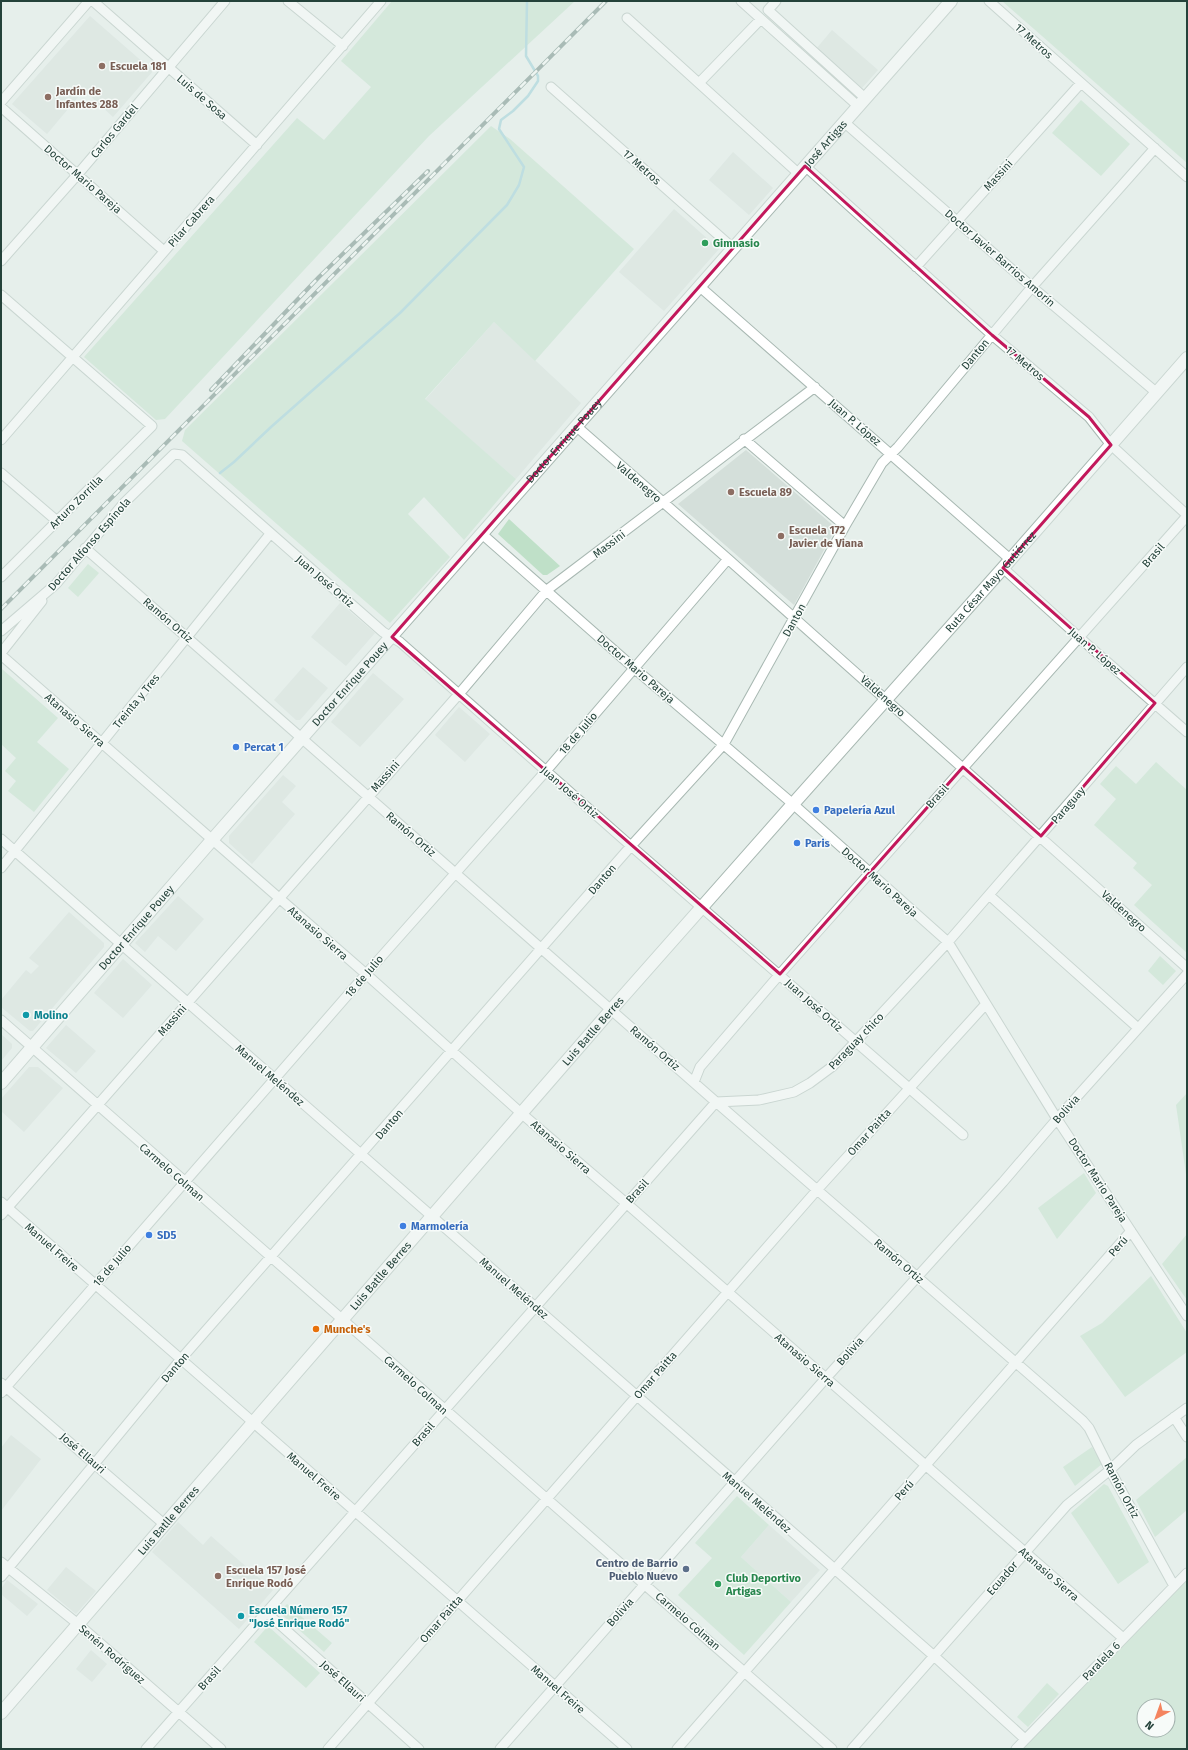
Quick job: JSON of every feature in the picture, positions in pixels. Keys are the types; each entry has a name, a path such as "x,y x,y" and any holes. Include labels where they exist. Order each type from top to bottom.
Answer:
{"street":[{"path":"1,102 89,1"},
{"name":"Luis de Sosa","path":"93,1 257,145"},
{"name":"Carlos Gardel","path":"1,261 78,174 225,1"},
{"path":"288,1 343,46"},
{"name":"Pilar Cabrera","path":"1,440 381,1"},
{"path":"741,1 862,102"},
{"path":"776,1 768,10 862,102"},
{"name":"José Artigas","path":"699,286 950,1"},
{"name":"17 Metros","path":"989,1 1187,177"},
{"name":"17 Metros","path":"627,18 699,84 916,267 992,335 1089,417 1111,445 1187,515"},
{"path":"699,84 761,19"},
{"name":"Massini","path":"916,267 1081,83"},
{"name":"17 Metros","path":"551,87 733,248"},
{"name":"Doctor Mario Pareja","path":"1,107 164,251"},
{"name":"Doctor Javier Barrios Amorín","path":"844,122 1032,287 1157,393"},
{"name":"Danton","path":"1,1577 5,1565 94,1463 181,1359 272,1258 631,846 724,744 845,526 882,463 892,454 1032,287 1155,148"},
{"name":"Juan P. López","path":"699,286 892,454 1007,564 1080,638 1187,732"},
{"name":"Doctor Enrique Pouey","path":"1,1083 212,840 699,286"},
{"path":"1,295 73,358"},
{"name":"Arturo Zorrilla","path":"1,577 152,426 73,358"},
{"name":"Ruta César Mayo Gutiérrez","path":"793,804 887,700 1187,358"},
{"name":"Massini","path":"1,1215 4,1205 98,1106 187,1002 459,694 547,590 663,503 744,439 815,387"},
{"name":"Valdenegro","path":"576,426 1041,836 1187,968"},
{"path":"744,439 845,526"},
{"name":"Juan José Ortiz","path":"174,454 182,455 383,632 400,642 631,846 780,974 963,1135"},
{"name":"Doctor Alfonso Espínola","path":"1,631 56,584 124,503 174,454"},
{"path":"1,473 57,522"},
{"name":"Brasil","path":"694,1082 700,1067 780,974 963,767 1080,638 1187,515"},
{"name":"Treinta y Tres","path":"1,868 270,534"},
{"name":"Doctor Mario Pareja","path":"482,534 634,668 793,804 948,942 1057,1118 1187,1316"},
{"name":"Ramón Ortiz","path":"85,548 716,1102 1083,1421 1089,1428 1110,1470 1174,1586"},
{"name":"18 de Julio","path":"3,1388 95,1285 455,872 546,771 728,559"},
{"path":"1,654 56,584"},
{"name":"Atanasio Sierra","path":"1,654 366,974 521,1113 626,1202 1123,1638"},
{"name":"Paraguay","path":"948,942 1187,667"},
{"name":"Luis Batlle Berres","path":"1,1712 253,1423 430,1216 793,804"},
{"name":"Manuel Meléndez","path":"1,839 274,1080 362,1155 934,1656 1025,1739"},
{"path":"989,894 1138,1028"},
{"name":"Paraguay chico","path":"716,1102 759,1100 794,1092 810,1083 833,1066 857,1042 948,942"},
{"name":"Bolivia","path":"500,1749 826,1378 1003,1182 1057,1118 1187,974"},
{"name":"Omar Paitta","path":"328,1749 637,1397 727,1292 985,1004"},
{"name":"Carmelo Colman","path":"1,1020 184,1183 342,1319 832,1749"},
{"name":"Brasil","path":"146,1749 267,1613 626,1202 716,1102"},
{"name":"Manuel Freire","path":"4,1205 627,1749"},
{"name":"Perú","path":"677,1749 1131,1231"},
{"name":"José Ellauri","path":"3,1388 165,1524"},
{"name":"Ecuador","path":"852,1749 1067,1506 1110,1470 1136,1445 1187,1408"},
{"path":"1174,1417 1187,1437"},
{"name":"Senén Rodríguez","path":"5,1565 78,1624 221,1749"},
{"name":"Paralela 6","path":"1016,1749 1187,1573"},
{"name":"José Ellauri","path":"267,1613 367,1704 420,1749"}],"highlighted area":[{"path":"805,166 992,335 1089,417 1111,445 1003,568 1155,703 1041,836 963,767 780,974 392,637"}],"shaded area":[{"name":"Escuela 181","path":"90,16 153,71 113,117 84,90 47,134 12,104"},
{"path":"832,30 878,70 862,88 816,49"},
{"path":"733,152 773,188 749,215 709,180"},
{"path":"674,209 719,249 664,311 619,272"},
{"path":"494,322 581,403 516,479 425,400"},
{"name":"Escuela 172 Javier de Viana","path":"746,450 836,528 794,605 678,504"},
{"path":"340,603 375,633 346,666 311,637"},
{"path":"303,667 328,688 300,720 296,720 274,700"},
{"path":"373,673 404,699 360,747 331,722"},
{"path":"459,707 490,734 465,762 435,735"},
{"path":"283,775 296,786 282,802 295,814 252,864 229,843 229,836"},
{"path":"178,896 204,919 176,951 158,936 145,952 135,943"},
{"path":"69,912 104,943 104,947 33,1031 30,1031 1,1007 1,1000 26,970 31,974 39,966 29,958"},
{"path":"123,959 152,985 123,1018 94,993"},
{"path":"66,1025 96,1051 76,1073 46,1048"},
{"path":"1,1034 12,1044 12,1048 1,1061"},
{"path":"29,1067 38,1067 63,1088 24,1132 1,1111 1,1099"},
{"path":"11,1435 41,1459 1,1511 1,1448"},
{"name":"Escuela 157 José Enrique Rodó","path":"178,1522 203,1545 211,1536 273,1590 239,1629 152,1552"},
{"path":"769,1525 820,1570 791,1602 741,1557"},
{"path":"66,1567 96,1591 76,1614 47,1590"},
{"path":"7,1580 38,1604 27,1616 1,1594 1,1589"},
{"path":"91,1650 107,1664 92,1682 76,1669"}],"green space":[{"path":"392,1 575,1 429,136 165,419 156,420 84,357 297,118 324,140 371,87 341,61"},
{"path":"1002,1 1187,1 1187,163"},
{"path":"1081,100 1130,144 1101,176 1052,133"},
{"path":"491,126 510,139 634,249 535,361 494,322 425,399 516,479 464,540 424,497 408,514 450,557 390,623 182,441 185,430"},
{"path":"509,519 560,566 547,575 543,575 498,534"},
{"path":"88,564 99,573 78,597 68,588"},
{"path":"2,669 58,718 37,742 69,769 34,812 8,791 16,781 5,771 16,758 1,744"},
{"path":"1156,762 1187,790 1187,953 1134,905 1152,885 1133,868 1137,863 1094,825 1116,799 1100,784 1116,766 1136,784"},
{"path":"1160,956 1176,971 1163,985 1148,971"},
{"path":"1187,1093 1187,1181 1176,1105"},
{"path":"1084,1173 1096,1193 1057,1239 1038,1208"},
{"path":"1187,1234 1187,1300 1162,1264"},
{"path":"1151,1276 1187,1333 1187,1352 1125,1397 1080,1336 1102,1323"},
{"path":"1092,1447 1102,1464 1075,1486 1063,1467"},
{"path":"1187,1457 1187,1510 1155,1537 1136,1500"},
{"path":"1104,1484 1108,1486 1149,1562 1118,1584 1071,1513"},
{"path":"737,1496 769,1525 741,1557 791,1602 744,1655 678,1595 712,1558 695,1543"},
{"path":"1187,1578 1187,1749 1022,1749"},
{"path":"287,1604 332,1643 324,1652 279,1612"},
{"path":"268,1626 320,1673 306,1688 254,1642"},
{"path":"1047,1683 1059,1694 1028,1727 1017,1717"}],"waterway":[{"path":"220,473 400,313 507,205 519,185 524,167 499,129 501,120 513,111 528,96 538,81 538,76 526,56 527,1"}],"railway":[{"path":"1,609 606,1"},
{"path":"211,390 319,277 428,171"}],"place":[{"name":"Escuela 181","path":"102,66"},
{"name":"Jardín de Infantes 288","path":"48,97"},
{"name":"Gimnasio","path":"705,243"},
{"name":"Escuela 89","path":"731,492"},
{"name":"Escuela 172 Javier de Viana","path":"781,536"},
{"name":"Percat 1","path":"236,747"},
{"name":"Papelería Azul","path":"816,810"},
{"name":"Paris","path":"797,843"},
{"name":"Molino","path":"26,1015"},
{"name":"Marmolería","path":"403,1226"},
{"name":"SD5","path":"149,1235"},
{"name":"Munche's","path":"316,1329"},
{"name":"Centro de Barrio Pueblo Nuevo","path":"686,1569"},
{"name":"Escuela 157 José Enrique Rodó","path":"218,1576"},
{"name":"Club Deportivo Artigas","path":"718,1584"},
{"name":"Escuela Número 157 \"José Enrique Rodó\"","path":"241,1616"}]}
